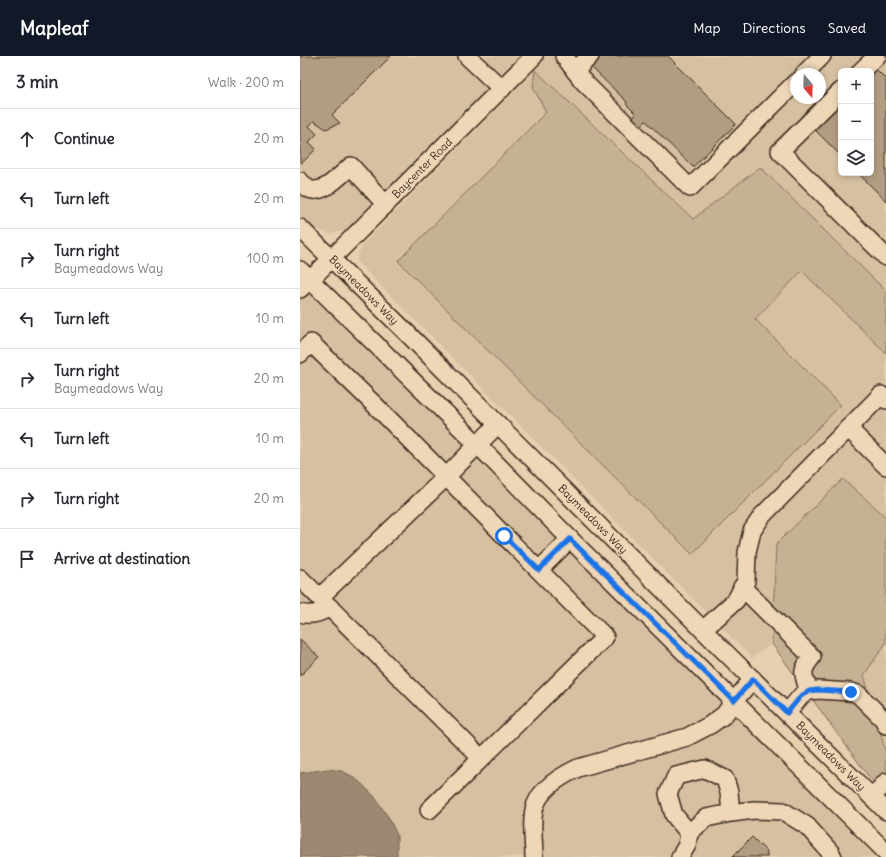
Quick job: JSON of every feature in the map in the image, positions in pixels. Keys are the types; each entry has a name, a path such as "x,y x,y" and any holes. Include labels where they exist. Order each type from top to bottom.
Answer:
{"street":[{"path":"467,56 502,89"},
{"name":"Baycenter Road","path":"303,280 332,258 534,56"},
{"path":"564,56 582,80 690,188 790,88"},
{"path":"575,71 590,56"},
{"path":"810,68 822,56"},
{"path":"864,68 877,56"},
{"path":"838,94 780,151 886,257"},
{"path":"300,181 308,188 317,190 328,186 351,166 386,205"},
{"name":"Baymeadows Way","path":"300,228 332,258 886,811"},
{"path":"303,280 478,445 570,539 886,852"},
{"path":"300,354 311,343 539,570 604,637 429,810"},
{"path":"703,630 736,600 746,580 747,552 752,531 762,516 881,395 886,400"},
{"path":"300,613 310,614 321,611 325,602 498,424"},
{"path":"848,428 886,466"},
{"path":"539,570 570,539"},
{"path":"300,578 481,758"},
{"path":"742,587 812,657 805,665 803,675 809,691"},
{"path":"534,857 532,820 534,808 544,791 552,784 564,775 578,768 693,735 710,726 724,715 753,679"},
{"path":"787,713 801,696 809,691 818,690 851,692 858,694 884,720 886,725"},
{"path":"689,833 674,815 668,794 676,776 705,769 725,779 729,792 731,812"},
{"path":"872,797 886,782"},
{"path":"680,857 687,845 689,833 706,818 731,812 754,810 783,812 807,826 833,857"}],"shaded area":[{"path":"300,56 522,56 348,230 329,234 309,225 300,217"},
{"path":"545,56 886,56 886,291 760,167 693,219 533,68"},
{"path":"535,70 533,87 547,111 398,261 755,319 802,271 886,353 886,517 843,479 776,544 772,644 752,658 356,261 363,244"},
{"path":"535,70 693,219 760,167 886,291 886,353 802,271 755,319 841,405 692,554 398,261 546,112 533,87"},
{"path":"300,283 876,857 397,857 397,835 389,818 374,796 362,784 342,771 328,769 300,773"},
{"path":"843,479 886,517 886,643 864,675 886,753 886,794 869,777 772,644 776,544"},
{"path":"886,643 886,753 864,675"},
{"path":"328,769 342,771 352,776 374,796 389,818 397,835 397,857 300,857 300,773"}],"building":[{"path":"300,56 391,56 332,115 340,123 326,129 314,121 309,126 317,134 309,142 316,149 302,163 300,162"},
{"path":"600,56 668,56 736,124 693,167 646,121 638,129 630,121 636,114 626,104 627,102 590,66"},
{"path":"874,67 886,79 886,201 861,176 874,176"},
{"path":"838,103 838,153 813,128"},
{"path":"300,639 319,657 300,676"},
{"path":"752,837 767,852 767,857 732,857"}],"route":[{"path":"504,536 539,570 570,539 734,701 753,679 787,713 801,696 809,691 818,690 851,692"}]}
